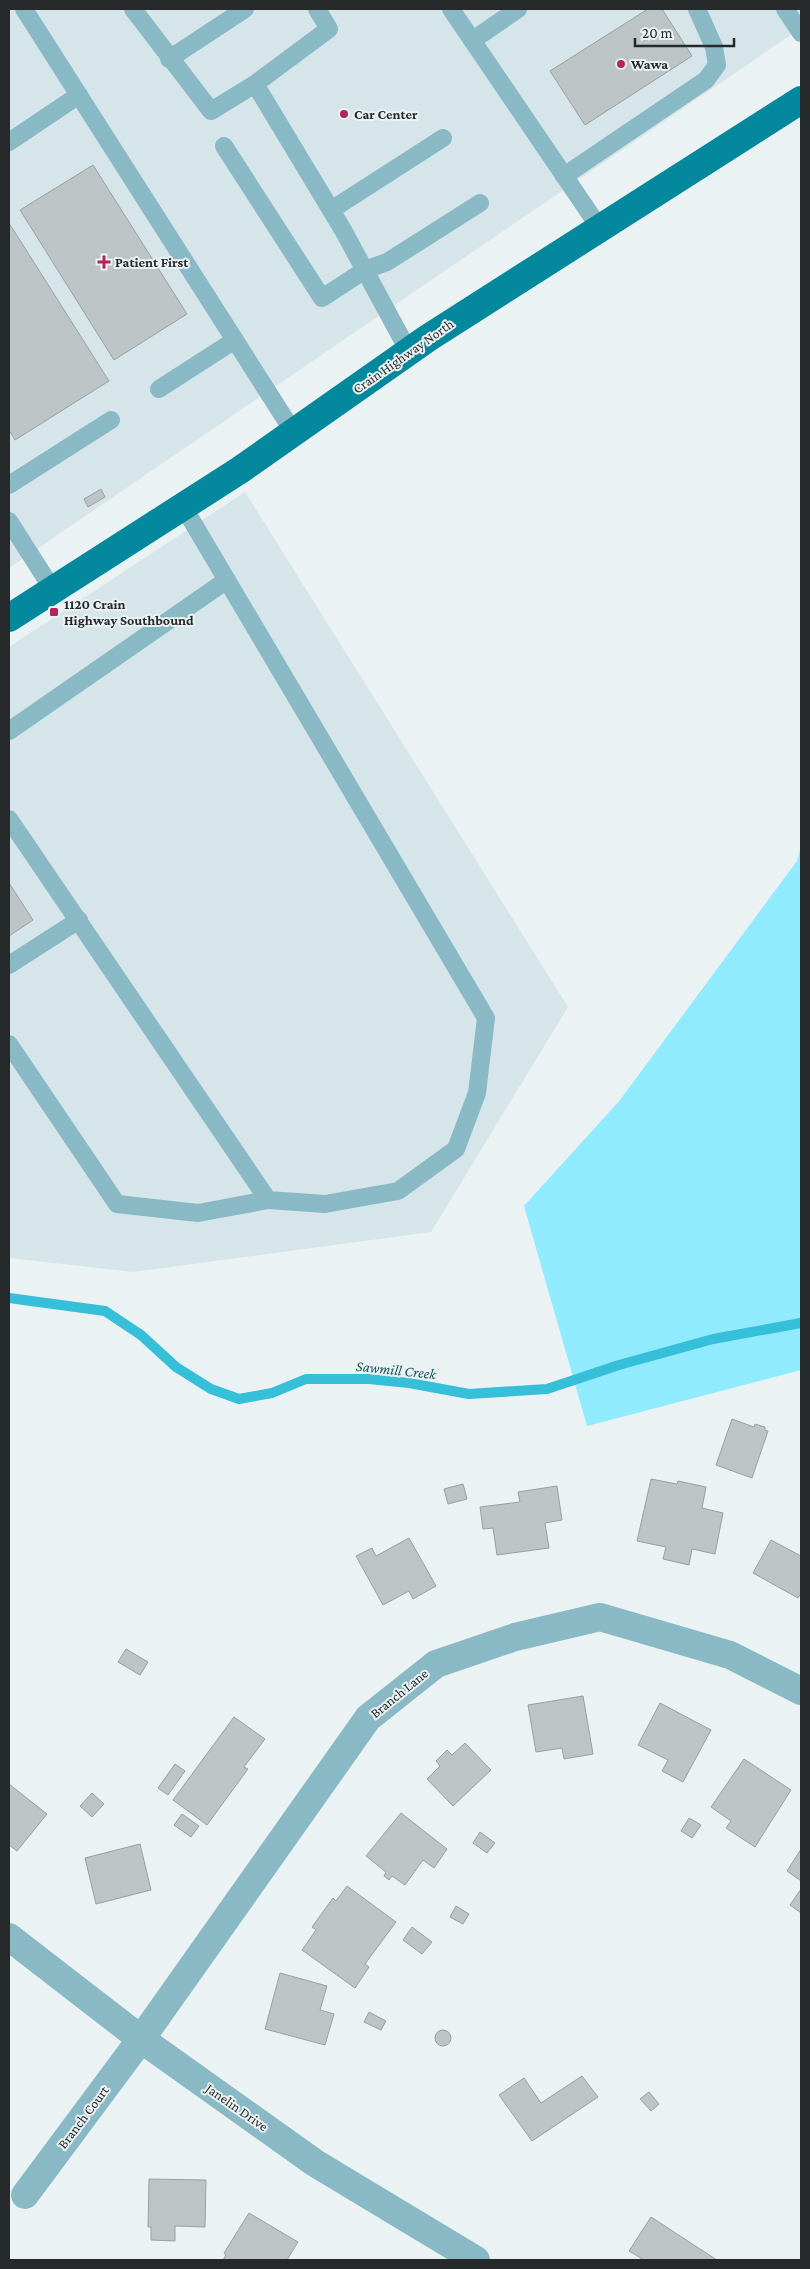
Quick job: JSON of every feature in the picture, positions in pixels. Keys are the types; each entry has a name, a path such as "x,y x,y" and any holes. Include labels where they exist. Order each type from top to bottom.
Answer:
{"main road":[{"name":"Crain Highway North","path":"9,618 294,433 409,352 599,227 801,100"}],"street":[{"name":"Branch Lane","path":"141,2039 368,1718 436,1664 516,1637 600,1617 730,1655 801,1691"},
{"name":"Janelin Drive","path":"9,1937 141,2039 316,2163 476,2260"},
{"name":"Branch Court","path":"25,2195 141,2039"}],"lane":[{"path":"24,9 294,433"},
{"path":"133,9 169,59 211,111 255,84 329,29 317,9"},
{"path":"169,59 245,9"},
{"path":"452,9 599,227"},
{"path":"473,40 518,9"},
{"path":"564,176 706,80 717,65 714,47 697,9"},
{"path":"785,9 801,34"},
{"path":"255,84 366,270 409,352"},
{"path":"9,142 79,95"},
{"path":"331,210 443,138"},
{"path":"224,146 322,298 366,270 387,262 480,203"},
{"path":"159,389 235,340"},
{"path":"9,485 111,420"},
{"path":"9,1044 117,1204 198,1213 268,1200 325,1204 398,1192 456,1149 477,1093 486,1018 183,506"},
{"path":"9,521 53,590"},
{"path":"9,731 227,580"},
{"path":"9,819 268,1200"},
{"path":"9,965 78,920"}],"shaded area":[{"path":"9,9 801,9 801,28 9,568"},
{"path":"245,492 568,1007 431,1232 133,1272 9,1258 9,647"},
{"path":"801,846 801,1370 587,1426 524,1206 620,1100 797,861"}],"building":[{"name":"Wawa","path":"648,9 662,9 692,56 585,125 550,71"},
{"name":"Patient First","path":"93,165 187,314 114,360 20,210"},
{"path":"9,223 109,381 15,440 9,430"},
{"path":"101,489 105,497 88,507 84,499"},
{"path":"9,883 33,920 9,936"},
{"path":"732,1419 754,1427 755,1424 765,1427 765,1430 768,1431 752,1478 716,1465"},
{"path":"651,1479 677,1484 678,1481 706,1487 702,1508 723,1513 715,1554 692,1549 689,1565 663,1559 666,1547 637,1541"},
{"path":"463,1484 467,1499 448,1504 444,1489"},
{"path":"557,1486 562,1520 545,1523 549,1548 497,1555 493,1528 483,1529 480,1507 520,1502 518,1492"},
{"path":"409,1538 436,1586 413,1599 409,1591 383,1605 356,1556 372,1548 376,1556"},
{"path":"771,1540 801,1556 801,1593 798,1598 753,1573"},
{"path":"126,1649 148,1662 140,1675 118,1662"},
{"path":"583,1696 593,1754 564,1759 562,1748 536,1752 528,1705"},
{"path":"660,1703 711,1730 683,1782 662,1771 668,1760 638,1745"},
{"path":"234,1717 265,1739 244,1767 248,1769 207,1825 173,1800"},
{"path":"465,1743 491,1770 453,1806 427,1779 440,1766 436,1761 447,1750 452,1755"},
{"path":"744,1759 791,1790 755,1847 726,1828 731,1821 711,1807"},
{"path":"175,1764 185,1771 168,1795 158,1788"},
{"path":"9,1784 47,1814 17,1851 9,1845"},
{"path":"92,1793 104,1804 92,1817 80,1806"},
{"path":"401,1813 447,1849 434,1868 423,1860 405,1885 392,1876 389,1880 384,1876 386,1872 366,1856"},
{"path":"182,1814 199,1826 191,1837 174,1825"},
{"path":"689,1818 701,1825 692,1838 681,1831"},
{"path":"480,1832 495,1843 487,1853 473,1843"},
{"path":"140,1844 151,1890 96,1904 85,1858"},
{"path":"801,1849 801,1881 787,1871"},
{"path":"347,1886 396,1922 365,1964 369,1967 355,1988 302,1950 316,1930 312,1927 333,1898 336,1901"},
{"path":"801,1889 801,1913 790,1905"},
{"path":"456,1906 469,1914 463,1924 450,1917"},
{"path":"412,1927 432,1942 422,1954 403,1940"},
{"path":"280,1973 327,1986 320,2010 334,2014 325,2045 265,2029"},
{"path":"369,2012 386,2021 381,2030 364,2022"},
{"path":"443,2030 449,2032 451,2038 449,2044 443,2046 437,2044 435,2038 437,2032"},
{"path":"582,2076 598,2097 532,2141 499,2095 524,2078 541,2103"},
{"path":"649,2092 659,2104 651,2111 640,2099"},
{"path":"149,2179 206,2180 205,2227 175,2226 175,2241 151,2240 151,2227 148,2227"},
{"path":"249,2213 298,2242 287,2260 223,2260 226,2255 224,2253"},
{"path":"651,2217 717,2260 644,2260 629,2251"}],"waterway":[{"name":"Sawmill Creek","path":"9,1298 105,1311 141,1335 176,1367 211,1389 239,1399 272,1393 306,1379 369,1379 409,1383 469,1394 547,1389 619,1365 713,1339 801,1323"}],"place":[{"name":"Wawa","path":"621,64"},
{"name":"Car Center","path":"344,114"},
{"name":"Patient First","path":"104,262"},
{"name":"1120 Crain Highway Southbound","path":"54,612"}]}
